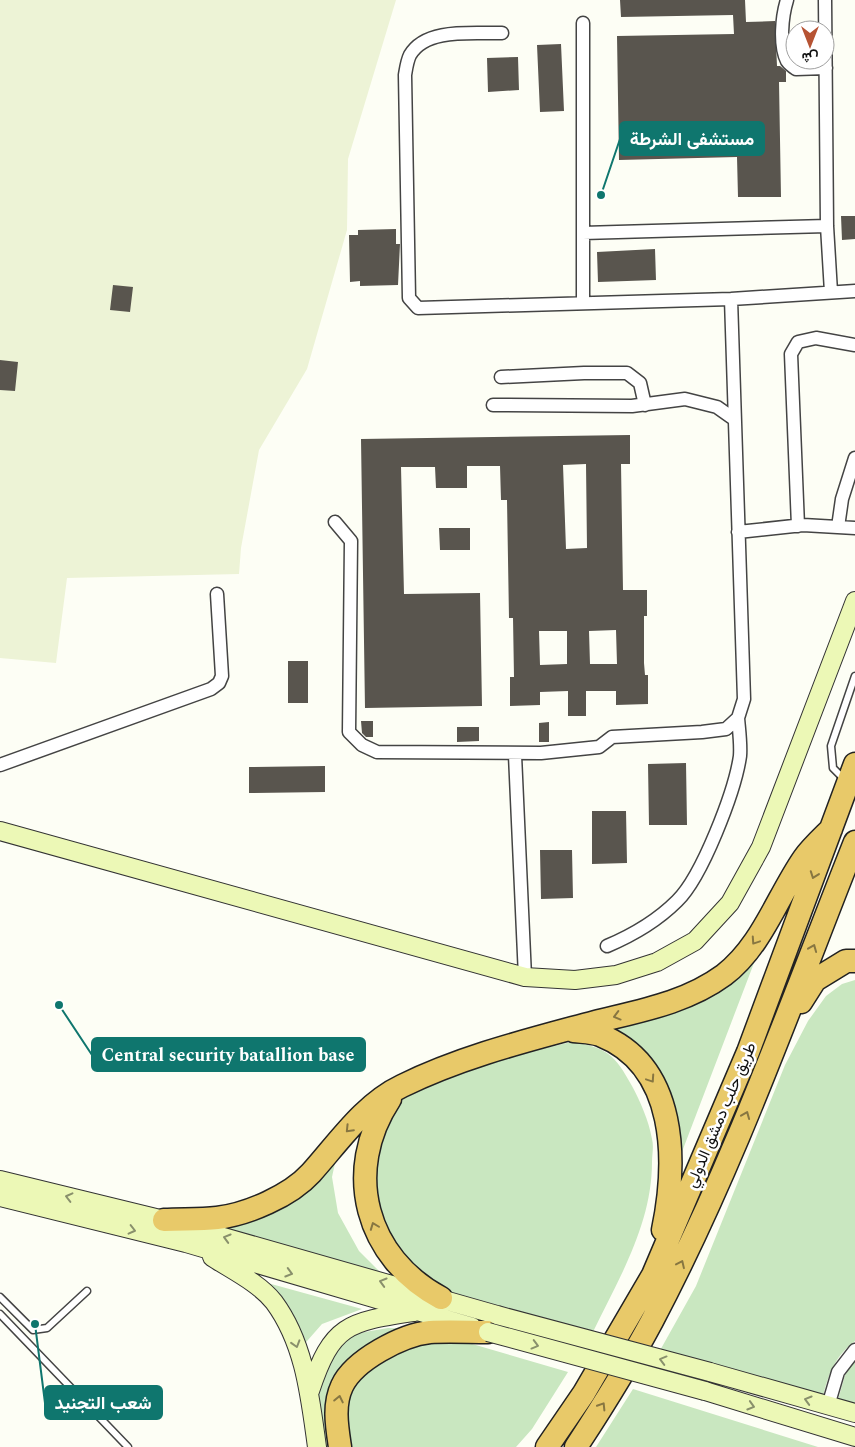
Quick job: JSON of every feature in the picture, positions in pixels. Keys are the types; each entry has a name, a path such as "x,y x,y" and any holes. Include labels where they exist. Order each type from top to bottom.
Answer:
{"highway":[{"name":"طريق حلب دمشق الدولي","path":"548,1447 584,1393 653,1275 748,1052 851,773"},
{"path":"164,1220 218,1218 247,1210 275,1198 310,1174 358,1120 379,1101 400,1087 482,1054 682,998 697,992 725,974 755,942 805,857 831,829"},
{"name":"طريق حلب دمشق الدولي","path":"576,1447 652,1323 673,1280 725,1167 855,842"},
{"path":"775,1044 815,980 846,961 855,961"},
{"path":"568,1030 598,1034 622,1048 644,1069 660,1094 670,1134 671,1154 666,1217 653,1275"},
{"path":"400,1087 382,1111 371,1138 365,1166 366,1196 373,1224 387,1250 405,1273 428,1291 442,1298"},
{"path":"340,1447 336,1414 341,1387 356,1366 399,1341 429,1332 493,1324"}],"main road":[{"path":"0,831 525,977 575,980 616,975 657,962 694,942 730,903 761,847 855,601"},
{"path":"0,1180 164,1220 442,1298 493,1324 855,1437"},
{"path":"0,1197 186,1243 420,1311 493,1324 710,1372 855,1413"},
{"path":"186,1243 242,1275 273,1301 293,1334 310,1392 317,1447"},
{"path":"310,1392 318,1365 330,1344 347,1329 372,1318 420,1311"}],"street":[{"path":"785,51 783,13 787,0"},
{"path":"825,0 825,20"},
{"path":"583,23 583,303"},
{"path":"502,32 442,36 422,42 410,56 404,75 409,298 418,308 731,299 855,291"},
{"path":"826,70 827,226 832,292"},
{"path":"583,233 827,226"},
{"path":"608,946 629,937 652,922 678,900 694,875 725,813 740,756 738,718 744,699 731,299"},
{"path":"798,526 791,354 798,342 816,338 855,346"},
{"path":"500,378 627,374 640,383 645,405"},
{"path":"493,405 632,406 685,399 717,407 734,419"},
{"path":"838,528 842,499 855,458"},
{"path":"335,522 351,541 348,732 362,745 377,752 515,755 599,747 612,737 726,729 738,718"},
{"path":"738,532 798,526 855,528"},
{"path":"0,765 210,689 219,683 222,676 217,594"},
{"path":"515,755 525,977"},
{"path":"828,1406 838,1372 855,1350"}],"lane":[{"path":"851,773 833,768 830,754 846,699 855,676"},
{"path":"0,1296 33,1330 47,1328 87,1291"},
{"path":"0,1314 128,1447"}],"green space":[{"path":"0,0 396,0 348,159 347,230 307,369 259,450 241,548 239,574 67,578 56,663 0,658"},
{"path":"770,921 672,1178 671,1137 622,1041 611,1026 681,1007"},
{"path":"855,980 855,1341 848,1346 834,1366 827,1381 823,1397 658,1354 696,1286 785,1065 808,1021 826,996 842,984"},
{"path":"571,1042 602,1050 615,1060 632,1086 644,1111 653,1145 650,1185 640,1230 632,1252 591,1336 444,1294 405,1267 358,1177 403,1091 500,1059"},
{"path":"340,1140 332,1177 338,1213 359,1251 384,1276 204,1225 246,1216"},
{"path":"242,1276 362,1309 322,1324 293,1357 279,1314"},
{"path":"388,1328 422,1329 347,1361 331,1383 324,1413 329,1447 317,1447 310,1408 323,1351 359,1333"},
{"path":"430,1341 462,1341 568,1372 532,1429 516,1447 347,1447 343,1415 350,1390 362,1372 382,1358"},
{"path":"855,1360 855,1405 838,1400 845,1375"},
{"path":"633,1389 818,1447 596,1447"}],"building":[{"path":"620,0 745,0 746,22 775,21 777,66 786,71 786,82 779,82 781,197 738,197 737,157 619,160 617,36 734,34 733,15 621,17"},
{"path":"561,44 564,111 540,112 537,45"},
{"path":"518,57 519,90 488,92 487,58"},
{"path":"841,216 855,216 855,239 842,240"},
{"path":"396,229 396,244 400,244 398,285 360,286 360,281 350,282 349,235 358,235 358,230"},
{"path":"655,249 656,280 598,282 597,252"},
{"path":"113,285 133,287 130,312 110,310"},
{"path":"0,360 18,362 15,391 0,390"},
{"path":"630,435 630,464 621,464 623,590 647,590 647,616 644,616 644,663 645,675 648,675 648,704 616,705 616,691 586,691 586,716 568,716 568,691 540,692 540,705 510,706 510,677 514,677 513,618 509,618 507,500 501,500 500,466 467,466 467,488 436,488 435,467 401,467 404,594 480,593 482,706 365,708 361,439","holes":["586,464 587,548 566,549 563,465","616,630 617,664 590,664 589,631","539,631 567,631 567,664 540,665"]},
{"path":"439,528 470,528 470,550 440,550"},
{"path":"288,661 308,661 308,703 288,703"},
{"path":"361,721 373,721 373,737 366,737 362,733"},
{"path":"549,722 549,742 539,742 539,723"},
{"path":"457,727 479,727 479,741 457,742"},
{"path":"686,763 687,825 649,825 648,764"},
{"path":"325,766 325,792 249,793 249,767"},
{"path":"592,811 626,811 627,863 592,864"},
{"path":"540,850 572,850 573,898 541,899"}],"place":[{"name":"مستشفى الشرطة","path":"601,195"},
{"name":"Central security batallion base","path":"59,1005"},
{"name":"شعب التجنيد","path":"35,1324"}]}
